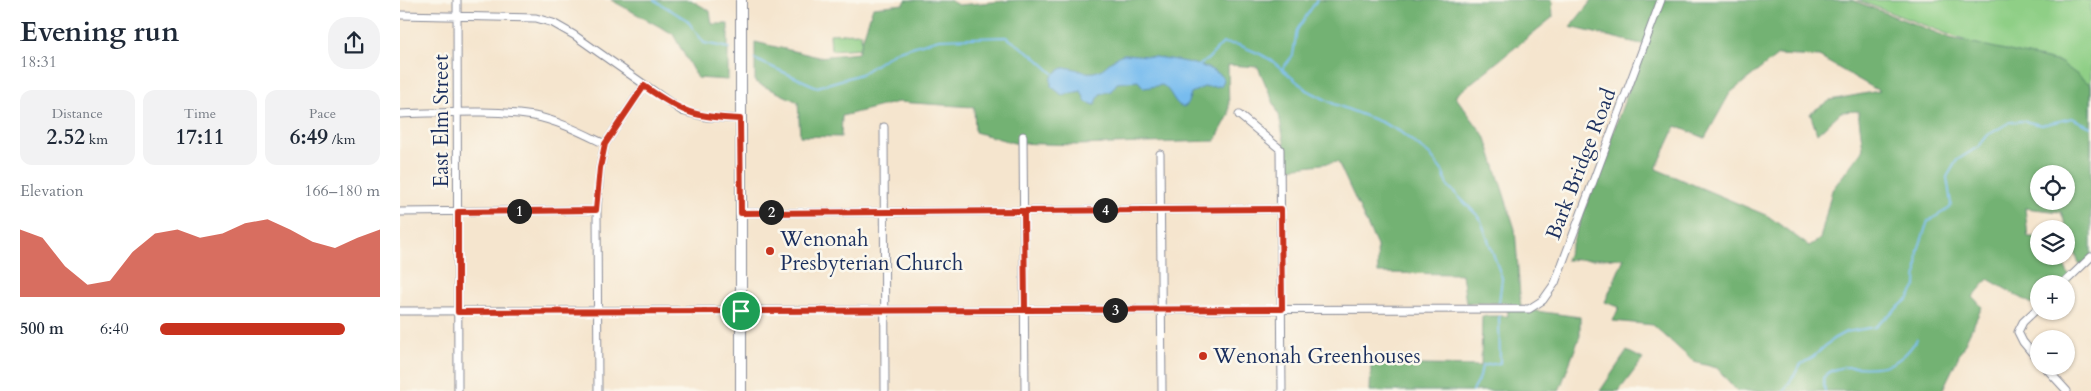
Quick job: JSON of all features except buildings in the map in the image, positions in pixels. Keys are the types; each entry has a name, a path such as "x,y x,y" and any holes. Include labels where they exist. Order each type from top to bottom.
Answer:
{"street":[{"name":"East Elm Street","path":"458,0 458,391"},
{"path":"741,0 741,391"},
{"name":"Bark Bridge Road","path":"400,311 1506,310 1536,306 1544,300 1555,283 1661,0"},
{"path":"400,15 536,18 553,23 574,35 682,111 707,117 740,119"},
{"path":"598,391 596,210 600,168 605,144 644,86"},
{"path":"400,114 458,113 534,116 552,121 605,144"},
{"path":"1239,115 1280,148 1282,391"},
{"path":"884,127 885,391"},
{"path":"1023,136 1025,391"},
{"path":"1160,154 1162,391"},
{"path":"741,213 1281,209"},
{"path":"400,212 596,210"},
{"path":"2073,275 2091,258"},
{"path":"2030,315 2022,322 2018,331 2023,342 2030,350"},
{"path":"2052,375 2067,391"}],"green space":[{"path":"611,0 691,0 710,11 712,24 728,24 728,80 697,78 673,34"},
{"path":"906,0 949,0 958,5 1017,0 1552,0 1553,17 1455,96 1486,138 1515,229 1521,309 1580,317 1580,336 1559,391 1370,391 1371,364 1481,366 1482,316 1508,316 1507,303 1466,303 1462,274 1378,273 1377,246 1338,162 1289,168 1279,115 1258,67 1228,65 1229,115 1215,141 1077,145 1014,143 975,132 974,107 898,102 842,116 841,137 800,136 798,102 755,82 755,42 819,57 858,53 873,7 904,4"},
{"path":"1592,0 1852,0 1950,38 2060,62 2091,85 2091,259 2081,269 2075,252 2075,220 2064,220 2061,212 2043,210 2075,210 2075,165 2030,165 2030,209 2025,208 2028,237 2030,237 2030,265 2064,265 2069,275 2030,275 2030,303 1988,279 1973,297 1982,307 1942,391 1737,391 1717,368 1694,362 1653,325 1613,321 1619,307 1605,302 1624,258 1566,260 1645,45 1570,27","holes":["1778,55 1819,57 1879,91 1830,100 1810,113 1817,134 1841,112 1858,111 1863,149 1832,190 1820,239 1809,246 1768,216 1656,169 1676,126 1705,138 1730,93"]},
{"path":"1857,0 2091,0 2091,155 2014,59"},
{"path":"861,33 862,48 831,50 830,34"},
{"path":"1627,351 1643,359 1619,391 1600,391"}],"water":[{"path":"1124,54 1194,64 1208,68 1219,74 1224,80 1221,86 1204,87 1191,93 1187,105 1183,107 1177,103 1162,85 1144,88 1138,81 1117,83 1111,91 1100,94 1095,105 1086,102 1081,91 1062,95 1051,86 1051,78 1062,69 1072,68 1094,72 1102,69"}],"waterway":[{"path":"654,0 687,20 704,43 729,48"},
{"path":"1282,69 1293,55 1297,30 1317,0"},
{"path":"754,59 817,87 861,74 895,52 939,39 1006,37 1033,55 1056,76"},
{"path":"1198,66 1207,60 1223,43 1239,45 1271,60 1307,90 1334,104 1399,131 1430,155 1443,172 1447,185 1480,218 1502,278 1499,303"},
{"path":"1784,391 1801,364 1813,357 1833,339 1846,332 1875,327 1909,298 1916,286 1918,250 1928,221 1950,208 1947,177 1957,160 1978,147 1988,135 2010,122 2023,121 2042,125 2072,118 2091,127"},
{"path":"1472,391 1480,377 1482,366 1500,363 1499,316"},
{"path":"1825,391 1823,378 1833,370 1843,367 1880,367 1892,363 1905,354 1917,339"}],"place":[{"name":"Wenonah Presbyterian Church","path":"770,251"},
{"name":"Wenonah Greenhouses","path":"1203,356"}],"route":[{"path":"741,311 598,310 458,312 458,212 596,210 598,181 605,144 644,86 682,111 707,117 740,119 741,213 1024,211 1025,310 1282,309 1281,209 1024,211 1024,260 1025,310 741,311"}]}
